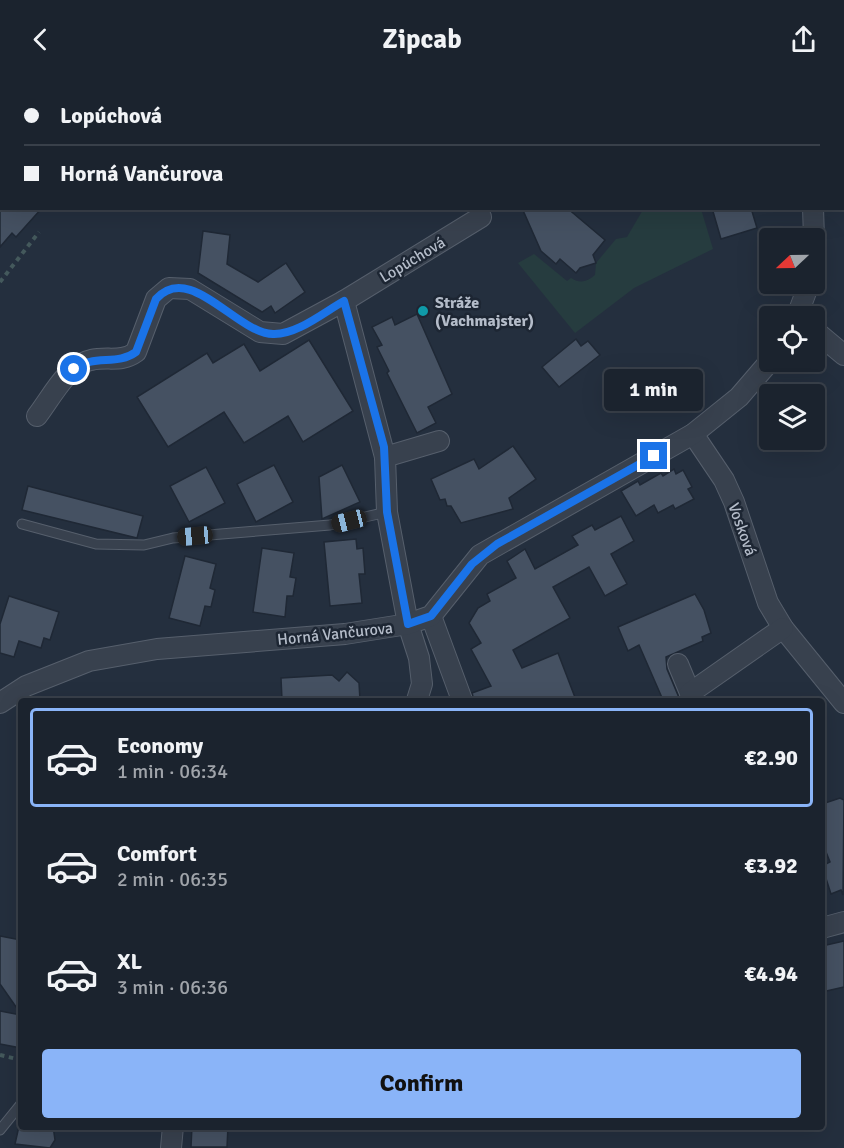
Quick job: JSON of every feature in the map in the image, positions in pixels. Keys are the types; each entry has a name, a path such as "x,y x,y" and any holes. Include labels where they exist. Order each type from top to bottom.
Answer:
{"street":[{"path":"813,210 814,228"},
{"name":"Lopúchová","path":"37,416 81,363 101,358 122,360 136,352 156,299 169,288 190,289 260,332 276,335 290,332 481,217"},
{"path":"344,301 385,457 387,512 408,624 419,658 422,684 418,698"},
{"path":"825,339 844,355"},
{"path":"461,698 431,616 472,564 497,544 693,434 739,397 761,372"},
{"name":"Vosková","path":"693,434 724,480 746,534 768,603 783,628 844,703"},
{"path":"385,457 439,441"},
{"name":"Horná Vančurova","path":"0,703 26,686 89,661 157,649 345,634 408,624 431,616"},
{"path":"678,664 691,697 783,628"},
{"path":"825,927 844,922"},
{"path":"171,1148 173,1130"}],"lane":[{"path":"22,524 96,544 144,545 173,538 330,525 387,512"},
{"path":"0,1130 18,1108"}],"path":[{"path":"0,282 39,232"},
{"path":"0,1055 18,1059"}],"green space":[{"path":"643,210 701,210 713,249 634,288 575,333 518,263 534,254 567,281 571,278 580,282 586,281 595,275 596,263 616,239 627,237"}],"building":[{"path":"0,210 40,210 16,237 12,233 0,247"},
{"path":"523,210 569,210 605,240 593,255 596,263 580,268 576,273 560,259 556,264 541,251"},
{"path":"713,210 752,210 757,228 721,239"},
{"path":"203,231 230,235 227,264 258,282 286,263 305,292 275,313 271,306 262,312 198,273"},
{"path":"417,314 452,394 428,407 436,423 417,433 387,373 389,371 377,347 382,345 372,327 392,317 395,325"},
{"path":"576,339 581,346 588,341 600,355 559,387 542,367"},
{"path":"309,340 353,411 303,442 288,416 244,443 224,412 168,447 137,397 207,353 213,363 244,344 260,371"},
{"path":"513,446 536,479 509,498 513,509 461,523 451,506 447,506 445,499 440,500 431,479 474,459 479,469"},
{"path":"274,465 293,502 256,522 237,484"},
{"path":"342,465 360,502 322,519 319,477"},
{"path":"206,467 225,503 189,522 170,486"},
{"path":"674,469 676,474 683,470 692,487 688,489 694,499 675,509 673,505 658,513 654,505 636,516 621,491 638,481 640,485 661,473 663,476"},
{"path":"28,486 143,516 137,538 22,510"},
{"path":"621,516 634,541 611,554 627,584 605,596 589,567 553,587 570,618 513,650 522,668 558,653 575,698 473,698 472,693 491,686 471,649 481,643 469,623 478,608 490,601 487,594 516,578 507,561 525,549 535,569 578,545 572,536 592,525 595,530"},
{"path":"356,539 357,549 363,548 365,574 359,574 362,603 330,606 324,542"},
{"path":"262,548 294,553 290,577 296,578 293,596 287,596 285,617 253,612"},
{"path":"185,556 216,564 210,588 215,590 211,607 205,606 200,626 169,618"},
{"path":"695,594 704,610 711,633 702,637 703,641 666,657 667,669 679,698 662,698 639,645 628,651 618,627"},
{"path":"9,596 59,612 50,640 44,638 41,648 19,641 14,657 0,653 0,624"},
{"path":"347,672 359,683 360,698 282,698 281,678 332,675 339,681"},
{"path":"840,798 844,800 843,895 841,890 831,894 825,875 825,864 830,862 825,850 825,803"},
{"path":"0,936 18,939 18,1010 0,984"},
{"path":"844,941 844,987 825,991 825,945"},
{"path":"0,1011 18,1014 18,1047 0,1044"},
{"path":"18,1130 54,1130 55,1140 50,1148 15,1144"},
{"path":"192,1130 228,1130 227,1147 191,1147"}],"place":[{"name":"Stráže (Vachmajster)","path":"423,311"}],"route":[{"path":"74,369 89,360 129,358 140,346 156,299 169,288 190,289 260,332 276,335 290,332 344,301 384,447 387,512 408,624 431,616 480,555 654,456"}]}
